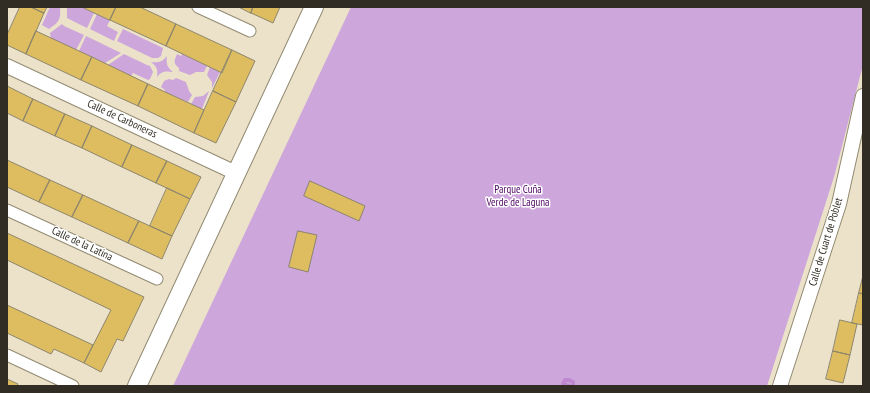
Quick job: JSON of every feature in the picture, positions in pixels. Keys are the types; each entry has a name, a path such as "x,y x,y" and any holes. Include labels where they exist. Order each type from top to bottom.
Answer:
{"street":[{"path":"198,7 250,30"},
{"path":"137,386 314,7"},
{"name":"Calle de Carboneras","path":"7,66 236,173"},
{"name":"Calle de Cuart de Poblet","path":"780,386 839,204 863,96"},
{"name":"Calle de la Latina","path":"7,210 157,279"},
{"path":"7,355 73,386"}],"green space":[{"path":"50,7 60,7 60,18 49,29 42,25"},
{"path":"67,7 82,7 94,13 87,28 67,18"},
{"name":"Parque Cuña Verde de Laguna","path":"351,7 863,7 863,65 834,177 767,386 173,386"},
{"path":"97,14 110,20 107,26 118,32 114,41 90,29"},
{"path":"62,24 84,35 76,50 51,39 50,33"},
{"path":"123,29 163,48 161,56 158,58 152,58 117,41"},
{"path":"86,36 121,53 105,63 79,51"},
{"path":"124,54 150,66 153,72 150,79 148,80 133,73 131,76 108,65"},
{"path":"177,54 181,56 182,54 207,66 204,72 196,72 190,75 179,71 179,68 175,62"},
{"path":"167,56 167,65 173,72 164,72 157,77 157,68 151,62 160,62"},
{"path":"210,67 220,72 212,88 212,82 207,75"},
{"path":"176,78 186,82 192,95 188,102 165,92 165,90 161,87 164,81 169,79 173,80"},
{"path":"209,91 202,109 191,104 195,97 203,96"}],"building":[{"path":"20,7 31,7 44,13 26,54 7,45 7,35"},
{"path":"31,7 47,7 44,13"},
{"path":"82,7 116,7 110,20"},
{"path":"116,7 140,7 176,24 166,46 110,20"},
{"path":"239,7 253,7 251,13"},
{"path":"253,7 280,7 273,23 251,13"},
{"path":"176,24 232,50 222,73 166,46"},
{"path":"36,31 92,57 81,80 26,54"},
{"path":"232,50 255,61 236,102 213,91"},
{"path":"92,57 148,84 138,106 81,80"},
{"path":"148,84 204,110 194,133 138,106"},
{"path":"7,86 33,99 23,121 7,113"},
{"path":"213,91 236,102 216,143 194,133"},
{"path":"33,99 65,114 55,136 23,121"},
{"path":"65,114 92,126 82,148 55,136"},
{"path":"92,126 132,145 122,167 82,148"},
{"path":"132,145 167,161 156,183 122,167"},
{"path":"7,160 50,180 39,202 7,187"},
{"path":"167,161 201,177 190,199 156,183"},
{"path":"50,180 83,195 72,217 39,202"},
{"path":"310,181 365,206 359,221 304,196"},
{"path":"167,188 190,199 172,236 150,226"},
{"path":"83,195 139,221 128,243 72,217"},
{"path":"139,221 172,236 162,259 128,243"},
{"path":"298,231 317,235 308,272 289,267"},
{"path":"7,233 144,297 123,341 117,339 101,372 84,363 111,310 7,260"},
{"path":"863,276 863,294 859,293"},
{"path":"859,293 863,294 863,325 852,323"},
{"path":"7,305 93,345 84,363 54,349 51,354 7,333"},
{"path":"840,320 857,324 850,355 833,351"},
{"path":"833,351 850,355 843,383 826,379"},
{"path":"7,379 18,384 17,386 7,386"}],"waterway":[{"path":"564,386 563,384 565,380 573,382 573,386"}]}
